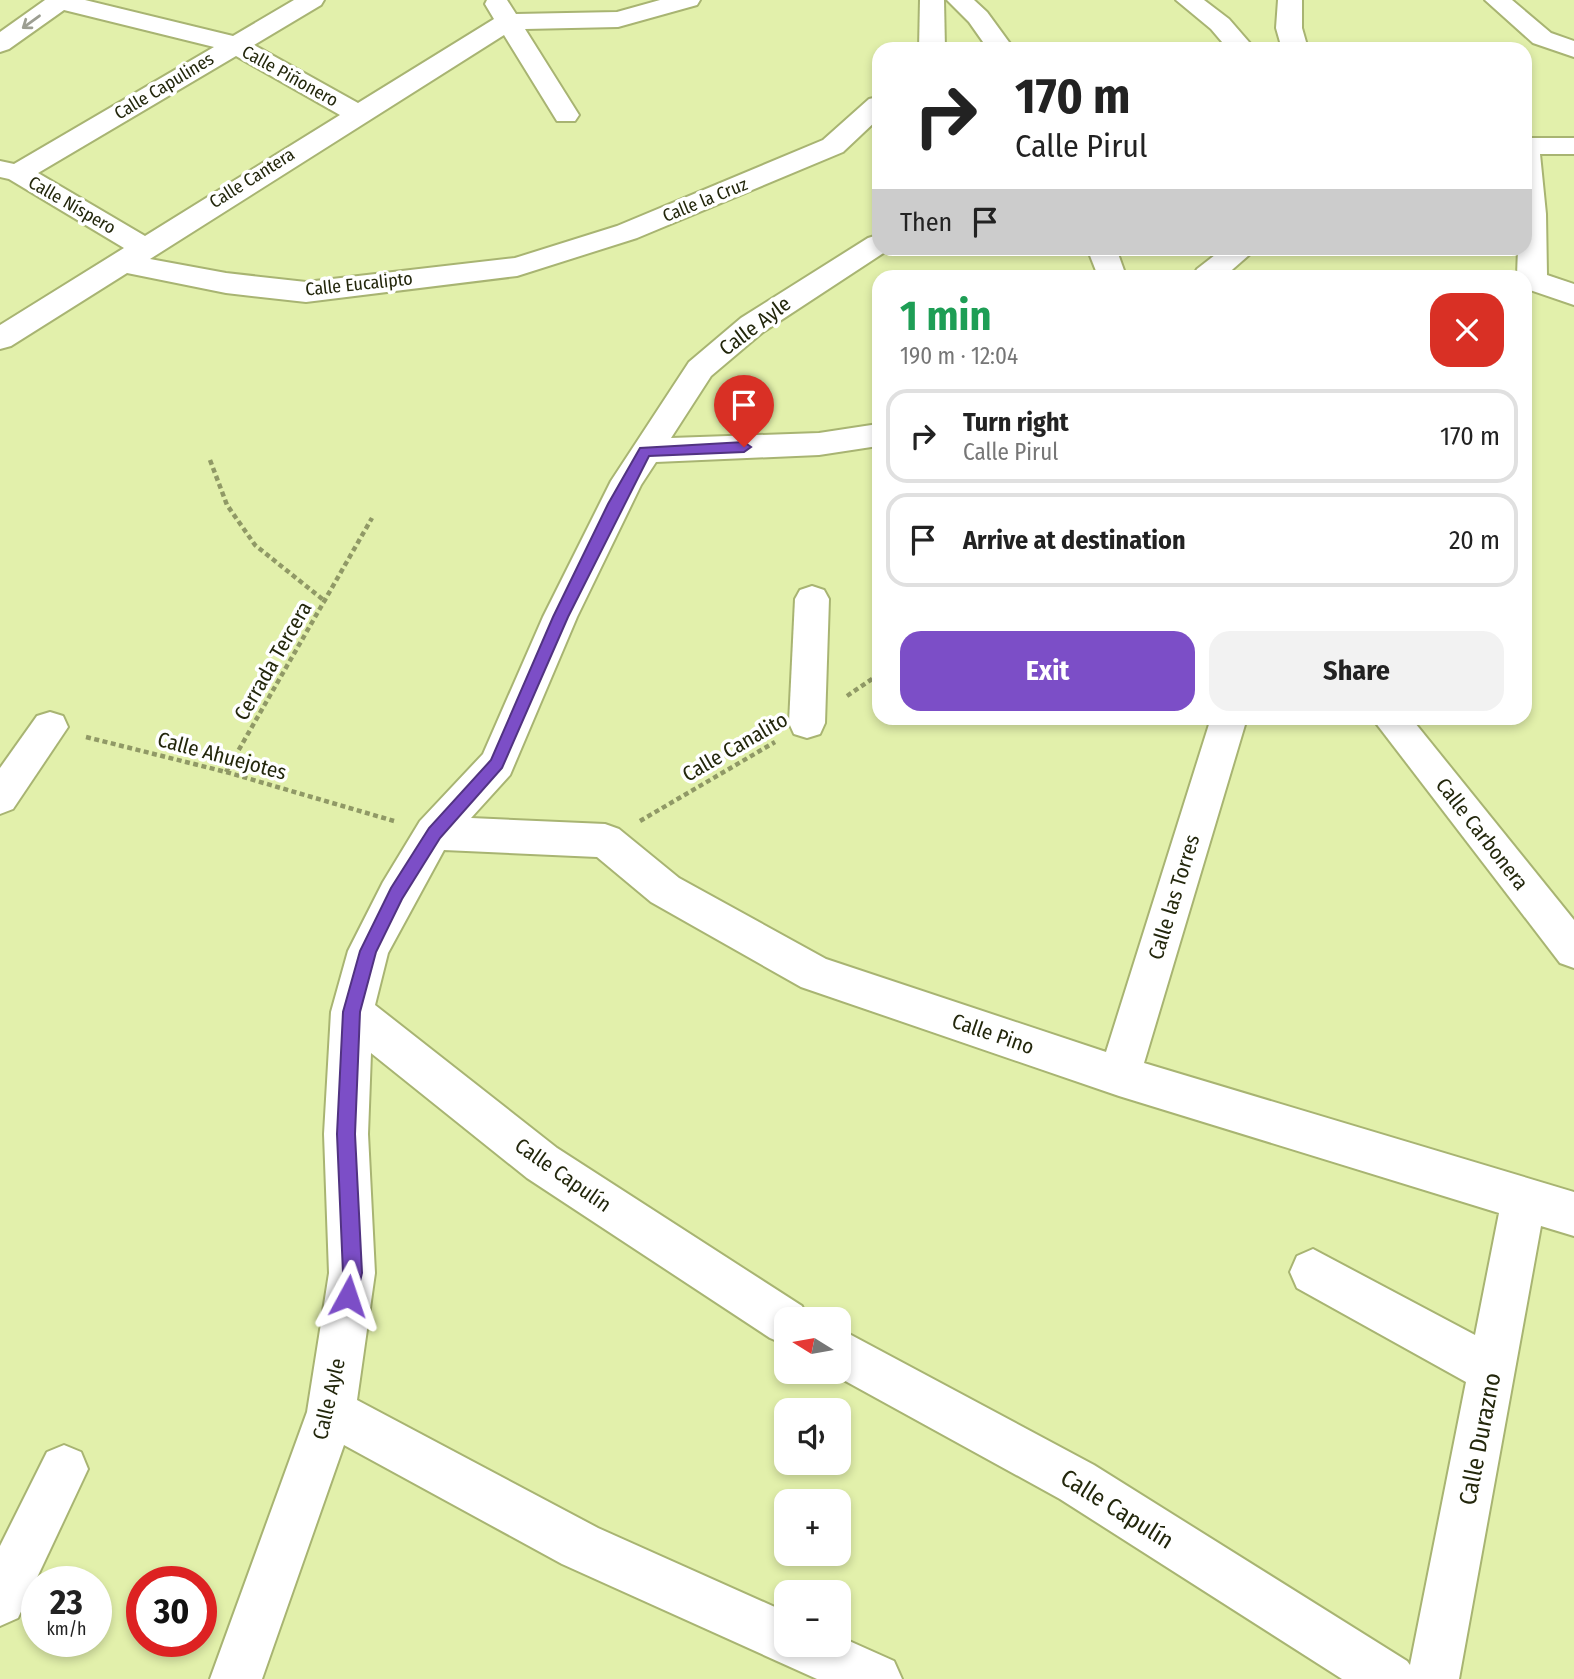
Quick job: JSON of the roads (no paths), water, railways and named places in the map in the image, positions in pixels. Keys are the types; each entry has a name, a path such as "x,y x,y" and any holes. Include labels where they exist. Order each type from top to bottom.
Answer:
{"street":[{"name":"Calle Capulines","path":"9,171 312,0"},
{"path":"501,11 612,9 688,0"},
{"path":"927,42 932,0"},
{"path":"959,0 978,17 996,42"},
{"path":"1188,0 1220,24 1236,42"},
{"path":"1290,0 1289,28 1293,42"},
{"path":"1497,0 1542,38 1574,49"},
{"name":"Calle Piñonero","path":"60,1 234,44 356,113"},
{"path":"0,44 60,1"},
{"path":"501,11 566,115"},
{"name":"Calle Cantera","path":"0,339 356,113 501,11"},
{"name":"Calle la Cruz","path":"517,267 627,232 833,146 872,110"},
{"path":"1532,146 1574,146"},
{"name":"Calle Níspero","path":"9,171 131,255"},
{"name":"Calle Ayle","path":"236,1679 331,1412 352,1273 346,1134 352,1012 368,951 397,894 434,833 497,764 560,617 609,515 645,451 701,369 752,325 872,248"},
{"name":"Calle Eucalipto","path":"131,255 215,281 306,292 517,267"},
{"path":"1215,270 1233,256"},
{"path":"1532,280 1574,295"},
{"path":"645,451 819,444 872,436"},
{"path":"807,723 812,599"},
{"name":"Calle las Torres","path":"1119,1076 1227,725"},
{"name":"Calle Carbonera","path":"1396,725 1574,950"},
{"path":"0,798 50,727"},
{"name":"Calle Pino","path":"434,833 605,841 664,890 816,974 1119,1076 1574,1214"},
{"name":"Calle Capulín","path":"352,1012 542,1163 774,1314"},
{"name":"Calle Durazno","path":"1433,1679 1524,1198"},
{"path":"1313,1272 1493,1371"},
{"name":"Calle Capulín","path":"851,1358 1077,1482 1389,1679"},
{"path":"331,1412 580,1546 774,1634"},
{"path":"0,1600 64,1469"},
{"path":"827,1657 876,1679"}]}
